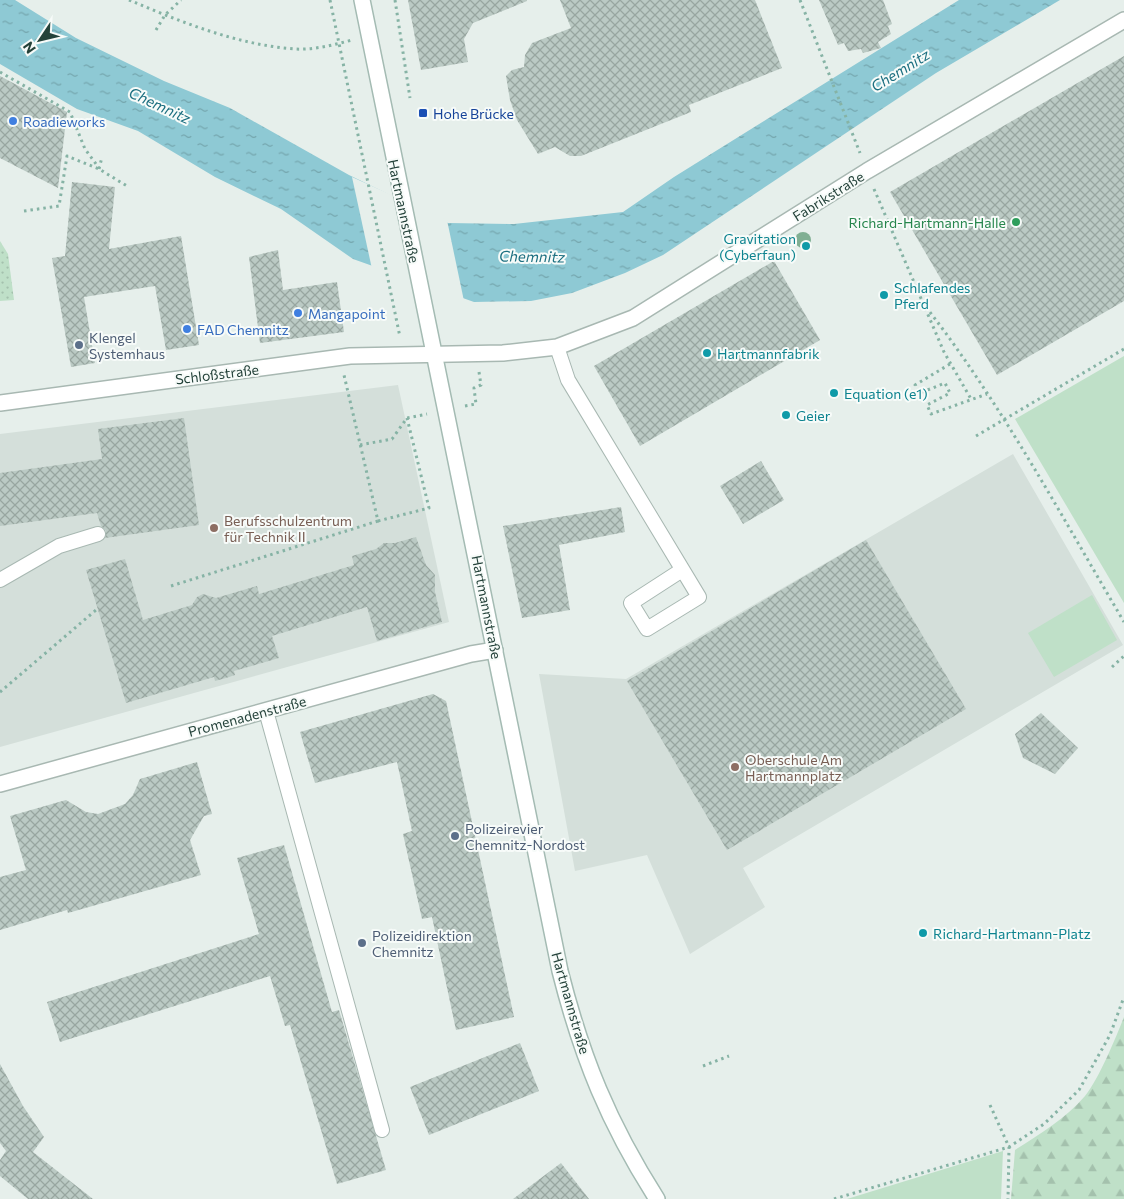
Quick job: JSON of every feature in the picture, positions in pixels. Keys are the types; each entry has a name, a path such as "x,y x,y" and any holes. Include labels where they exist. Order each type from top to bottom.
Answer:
{"street":[{"name":"Hartmannstraße","path":"362,0 550,928 574,1021 611,1121 657,1199"},
{"name":"Fabrikstraße","path":"434,354 506,353 557,347 633,318 867,171 1124,20"},
{"name":"Schloßstraße","path":"0,403 350,356 434,354"},
{"name":"Promenadenstraße","path":"0,784 471,654 495,650"}],"lane":[{"path":"557,347 568,380 699,598 647,629 631,603 682,570"},
{"path":"0,580 59,546 98,534"},
{"path":"266,711 382,1130"}],"path":[{"path":"129,0 165,16 259,44 295,49 338,44 368,37"},
{"path":"156,30 165,16 181,0"},
{"path":"330,0 338,44 358,125 393,311"},
{"path":"395,0 410,98"},
{"path":"800,0 853,135"},
{"path":"0,72 70,112 85,149 99,169"},
{"path":"24,211 60,206 68,156 99,169 127,186"},
{"path":"99,169 102,157"},
{"path":"867,171 950,364 972,399"},
{"path":"924,304 962,353 1004,419 1124,622"},
{"path":"976,436 1124,349"},
{"path":"950,364 915,385 920,393 945,383 950,392 927,405 932,414 987,394"},
{"path":"347,389 378,522"},
{"path":"171,586 429,508 407,418"},
{"path":"0,692 96,610"},
{"path":"1112,667 1124,656"},
{"path":"834,1199 1009,1147 1044,1124 1080,1090 1110,1035 1124,997"},
{"path":"702,1066 729,1056"},
{"path":"990,1105 1009,1147 1008,1199"}],"shaded area":[{"name":"Berufsschulzentrum für Technik II","path":"398,385 449,622 0,747 0,434"},
{"name":"Oberschule Am Hartmannplatz","path":"1013,454 1123,645 743,868 765,907 690,954 647,855 575,871 539,674 626,679"}],"green space":[{"path":"0,241 8,254 14,300 0,301"},
{"path":"1124,356 1124,603 1015,419"},
{"path":"1092,595 1117,640 1054,677 1028,633"},
{"path":"1124,1017 1124,1199 1011,1199 1015,1150 1061,1119 1085,1096 1101,1069"},
{"path":"1003,1151 1001,1199 847,1199"}],"water":[{"name":"Chemnitz","path":"0,0 15,0 76,38 164,81 230,108 349,175 448,223 514,224 623,212 674,177 959,0 1060,0 936,73 663,255 625,273 572,293 531,301 474,302 353,259 281,209 215,177 138,131 77,109 0,64"}],"pier":[{"path":"352,177 447,220 464,301 372,269"}],"building":[{"path":"408,0 527,1 473,23 464,39 468,62 421,70"},
{"path":"560,0 755,0 782,68 689,105 691,112 581,156 570,156 555,147 538,154 517,120 510,100 506,76 512,70 524,67 525,55 532,43 571,28"},
{"path":"819,0 883,0 892,24 888,26 891,34 878,42 881,48 863,53 861,49 848,51 844,43 838,45"},
{"name":"Richard-Hartmann-Halle","path":"1124,56 1124,301 997,375 890,192"},
{"path":"0,76 67,112 58,188 0,158"},
{"path":"72,182 115,187 109,249 181,236 199,345 166,350 155,286 84,297 95,363 71,367 52,258 65,256"},
{"name":"Mangapoint","path":"278,250 283,290 337,282 344,332 260,343 249,257"},
{"name":"Hartmannfabrik","path":"774,261 820,340 640,446 594,366"},
{"path":"184,418 199,525 105,538 106,531 101,526 97,513 0,526 0,473 102,459 98,429"},
{"path":"761,461 784,500 743,524 720,486"},
{"path":"621,507 625,532 559,545 570,610 522,618 503,526"},
{"path":"416,537 426,565 435,575 435,592 442,622 377,641 367,607 272,636 279,658 234,671 235,675 226,678 215,681 214,677 126,703 86,570 125,559 143,620 192,605 197,597 203,594 216,598 257,586 259,594 354,565 352,556 376,549 384,543 395,543"},
{"path":"866,540 966,709 727,850 627,681"},
{"path":"433,694 446,701 514,1017 456,1030 432,917 422,919 403,834 412,831 397,762 315,783 300,732"},
{"path":"1041,713 1078,748 1055,774 1023,758 1015,734"},
{"path":"197,762 212,814 204,816 190,840 201,875 68,913 67,910 0,930 0,877 26,870 10,816 66,800 86,812 98,814 125,804 133,795 140,779"},
{"path":"284,845 332,1012 339,1010 386,1170 337,1184 290,1025 285,1026 270,976 60,1042 47,1002 259,934 237,858"},
{"path":"520,1043 539,1091 429,1135 410,1087"},
{"path":"0,1064 23,1106 44,1137 33,1152 93,1199 28,1199 0,1176 0,1160 6,1151 0,1143"},
{"path":"561,1163 589,1199 513,1199"}],"place":[{"name":"Hohe Brücke","path":"423,113"},
{"name":"Roadieworks","path":"13,121"},
{"name":"Richard-Hartmann-Halle","path":"1016,222"},
{"name":"Gravitation (Cyberfaun)","path":"806,246"},
{"name":"Schlafendes Pferd","path":"884,295"},
{"name":"Mangapoint","path":"298,313"},
{"name":"FAD Chemnitz","path":"187,329"},
{"name":"Klengel Systemhaus","path":"79,345"},
{"name":"Hartmannfabrik","path":"707,353"},
{"name":"Equation (e1)","path":"834,393"},
{"name":"Geier","path":"786,415"},
{"name":"Berufsschulzentrum für Technik II","path":"214,528"},
{"name":"Oberschule Am Hartmannplatz","path":"735,767"},
{"name":"Polizeirevier Chemnitz-Nordost","path":"455,836"},
{"name":"Richard-Hartmann-Platz","path":"923,933"},
{"name":"Polizeidirektion Chemnitz","path":"362,943"}]}
